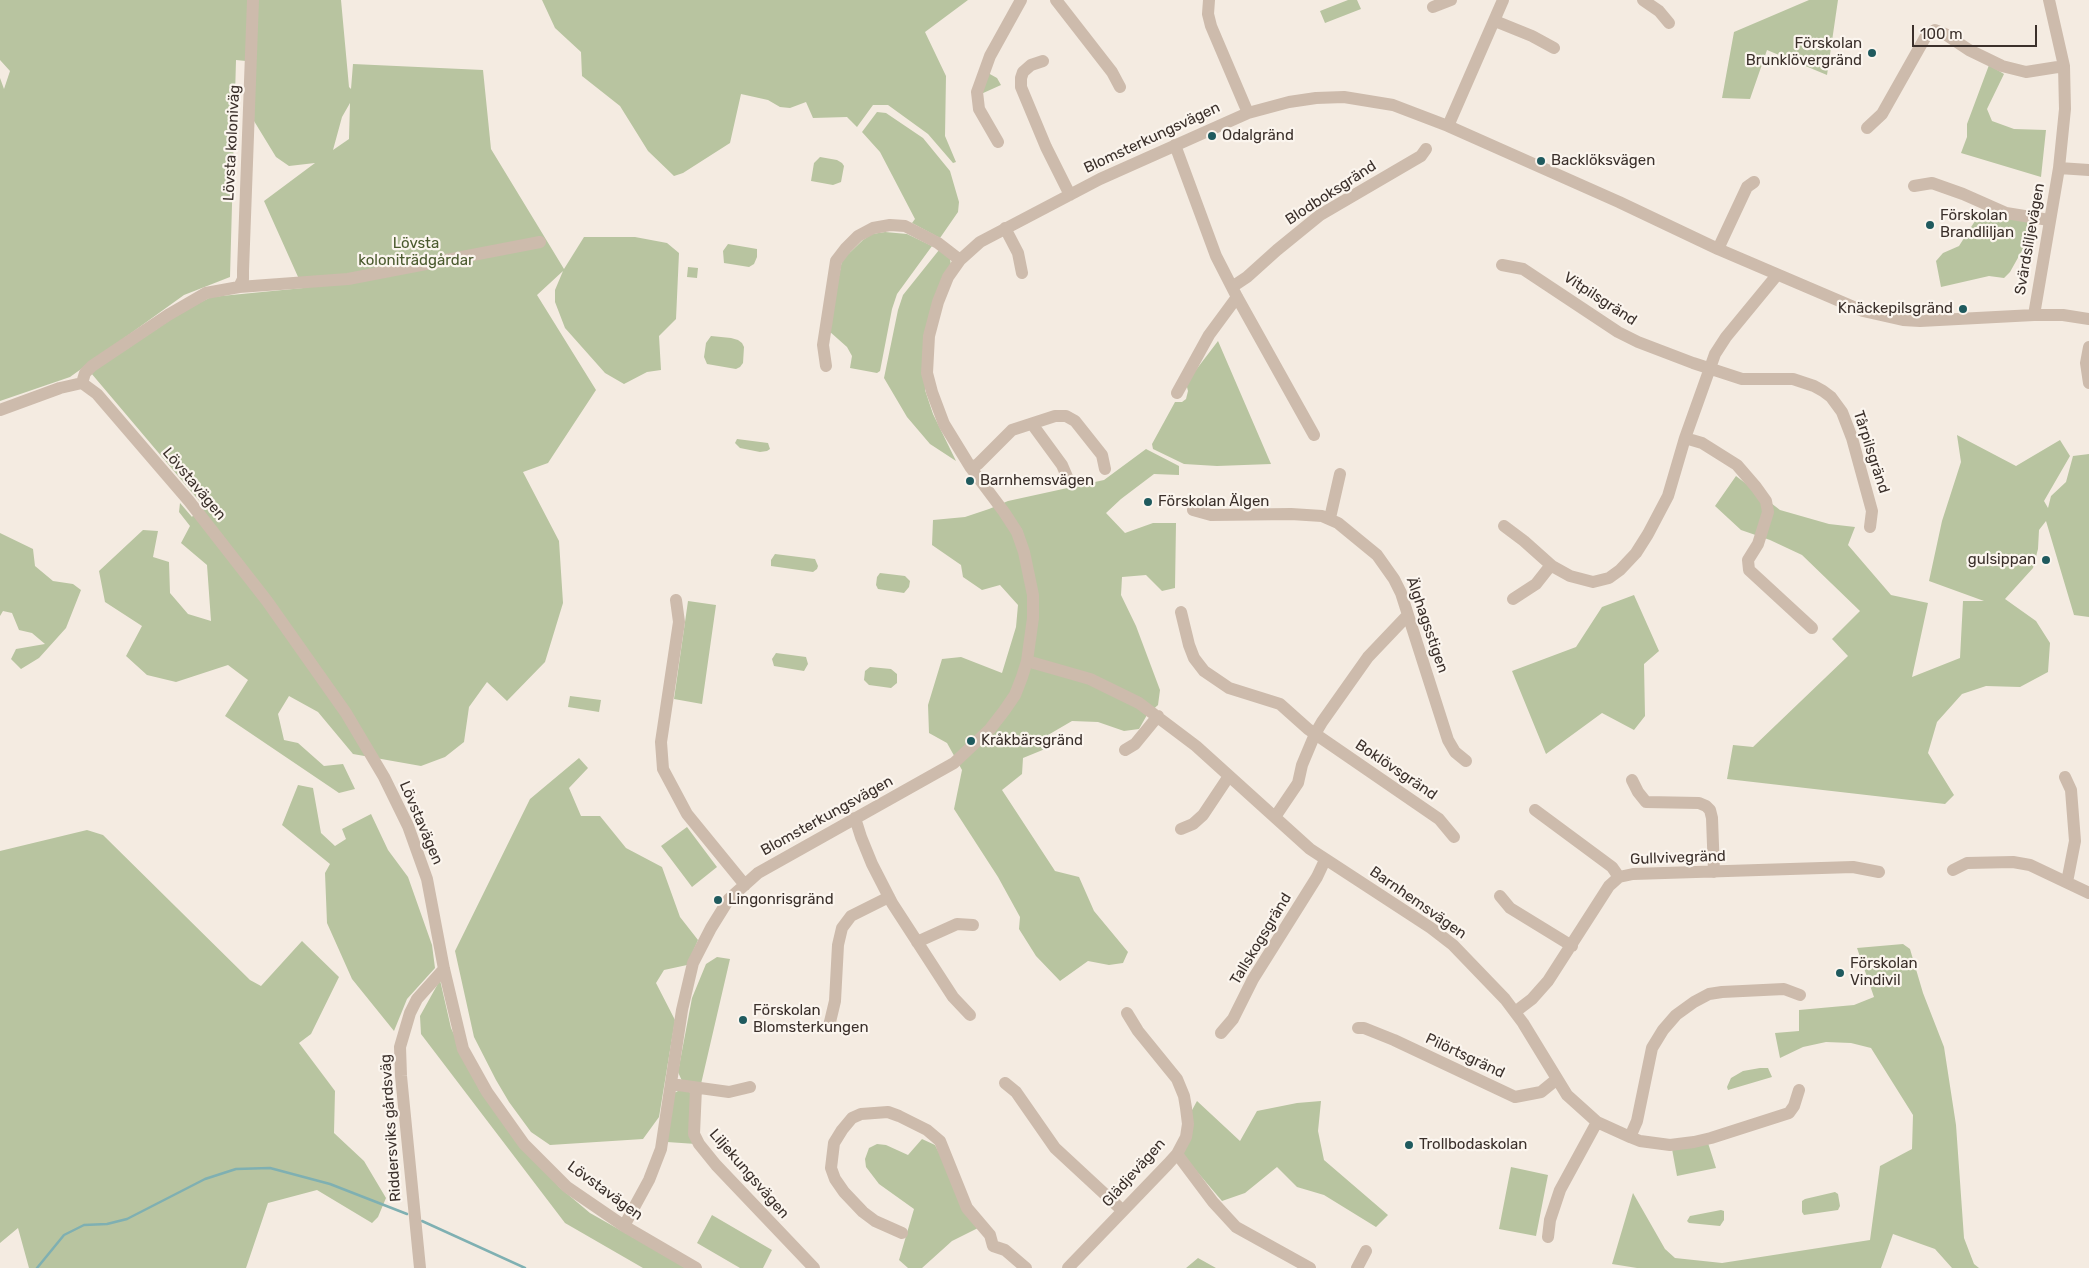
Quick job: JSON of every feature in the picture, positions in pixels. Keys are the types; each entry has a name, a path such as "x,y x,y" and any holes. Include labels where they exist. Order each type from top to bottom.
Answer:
{"street":[{"name":"Lövsta koloniväg","path":"239,288 244,271 253,0"},
{"path":"998,142 979,110 976,92 990,56 1021,0"},
{"path":"1056,0 1112,72 1120,87"},
{"path":"1209,0 1208,14 1211,26 1248,112"},
{"path":"1433,7 1451,0"},
{"path":"1448,126 1503,0"},
{"path":"1643,0 1659,11 1669,23"},
{"name":"Svärdsliljevägen","path":"2034,315 2059,168 2065,110 2064,66 2049,0"},
{"path":"1495,21 1532,36 1554,48"},
{"path":"1867,128 1882,114 1926,36 1935,30 1945,34 1969,50 2002,66 2026,72 2064,66"},
{"path":"1043,61 1031,65 1023,72 1021,87 1046,147 1070,194"},
{"name":"Blomsterkungsvägen","path":"624,1226 649,1180 658,1158 682,1010 693,963 729,899 758,873 954,763 990,729 1015,695 1027,661 1033,618 1033,595 1024,552 1017,532 971,468 944,424 932,392 928,372 929,336 938,302 948,277 960,260 980,242 1070,194 1248,112 1289,102 1316,98 1344,97 1394,105 1448,126 1619,202 1718,249 1863,311 1902,320 1920,321 2034,315 2063,315 2089,318"},
{"path":"1175,145 1216,256 1314,435"},
{"name":"Blodboksgränd","path":"1177,393 1234,292 1247,278 1277,250 1320,215 1421,156 1426,149"},
{"name":"Svärdsliljevägen","path":"2059,168 2089,170"},
{"path":"1718,249 1747,187 1754,182"},
{"path":"1914,186 1932,183 2006,213 2049,220"},
{"path":"826,366 823,345 836,261 858,236 873,228 890,225 905,226 938,243 960,260"},
{"path":"1006,228 1016,247 1022,273"},
{"path":"0,410 60,388 82,383 84,373 92,366 206,293 239,288 348,279 540,242"},
{"name":"Vitpilsgränd","path":"1502,265 1524,269 1618,332 1638,342 1710,368"},
{"path":"1504,526 1524,540 1551,565 1570,576 1593,582 1609,578 1620,570 1636,553 1668,496 1684,438 1715,354 1726,337 1777,275"},
{"path":"2089,347 2086,363 2089,383"},
{"name":"Tårpilsgränd","path":"1710,368 1742,378 1799,381 1814,386 1831,398 1846,419 1852,438 1872,511 1870,527"},
{"name":"Lövstavägen","path":"82,383 97,394 189,501 267,600 346,713 384,777 408,826 427,879 444,969 463,1049 487,1092 524,1144 567,1187 624,1226 696,1268"},
{"path":"971,468 978,464 1012,430 1055,416 1070,416 1102,455 1105,469"},
{"path":"1032,424 1062,465 1068,479"},
{"path":"1684,438 1702,443 1737,465 1766,501 1768,512 1758,544 1748,560 1749,570 1812,628"},
{"path":"1193,510 1211,515 1291,514 1330,518 1340,474"},
{"name":"Älghagsstigen","path":"1330,518 1366,546 1387,567 1401,593 1448,740 1455,752 1466,761"},
{"path":"1513,599 1536,584 1551,565"},
{"path":"676,600 679,622 661,742 663,769 687,814 745,885"},
{"name":"Boklövsgränd","path":"1181,612 1194,658 1204,671 1229,688 1280,704 1315,734 1439,819 1454,837"},
{"path":"1275,816 1298,783 1302,765 1315,734 1368,657 1407,616"},
{"name":"Barnhemsvägen","path":"1027,661 1060,669 1109,687 1139,703 1158,716 1229,776 1310,849 1410,914 1461,952 1515,1012 1567,1094 1596,1122"},
{"path":"1125,750 1135,744 1158,716"},
{"path":"1181,829 1193,824 1203,815 1229,776"},
{"path":"2065,777 2071,790 2074,842 2067,882"},
{"path":"1632,780 1646,802 1699,804 1706,806 1710,810 1714,872"},
{"path":"1535,810 1612,867 1619,877"},
{"path":"856,818 861,837 872,864 889,897 953,997 970,1015"},
{"name":"Tallskogsgränd","path":"1221,1033 1232,1019 1253,978 1318,877 1325,860"},
{"path":"1953,870 1967,864 2014,862 2030,865 2089,893"},
{"name":"Gullvivegränd","path":"1515,1012 1532,999 1548,981 1609,886 1619,877 1632,874 1853,867 1878,872"},
{"path":"1500,896 1510,908 1572,946"},
{"path":"829,1026 835,1001 838,945 842,928 851,916 889,897"},
{"path":"917,942 957,924 973,925"},
{"name":"Riddersviks gårdsväg","path":"420,1268 400,1076 400,1047 410,1012 417,999 444,969"},
{"path":"1630,1136 1637,1121 1652,1048 1663,1030 1676,1015 1702,998 1722,992 1784,989 1800,995"},
{"name":"Glädjevägen","path":"1068,1268 1177,1154 1186,1137 1188,1124 1184,1096 1177,1079 1138,1031 1127,1012"},
{"name":"Pilörtsgränd","path":"1358,1028 1364,1028 1394,1040 1515,1097 1542,1092 1557,1079"},
{"path":"1005,1083 1016,1092 1055,1148 1123,1211"},
{"path":"671,1084 729,1092 750,1087"},
{"name":"Liljekungsvägen","path":"696,1088 694,1130 699,1144 716,1166 814,1268"},
{"path":"1548,1237 1550,1220 1560,1190 1596,1122 1640,1141 1670,1145 1702,1140 1789,1113 1794,1106 1799,1090"},
{"path":"902,1233 875,1221 863,1212 844,1192 831,1168 834,1142 852,1118 861,1114 888,1112 927,1130 940,1141 967,1208 990,1235 993,1246 1005,1250 1026,1268"},
{"path":"1177,1154 1213,1202 1236,1227 1310,1268"},
{"path":"1357,1268 1366,1251"}],"green space":[{"path":"0,0 248,0 246,61 236,60 230,277 184,295 70,377 0,401 0,78 4,89 10,71 0,60"},
{"name":"Lövsta koloniträdgårdar","path":"255,0 341,0 349,87 351,89 353,64 483,70 491,149 564,269 584,237 635,237 667,243 679,253 676,319 659,336 661,370 647,372 624,384 605,373 565,328 555,302 555,290 563,271 537,295 596,390 548,463 523,472 559,541 563,603 545,662 507,701 487,682 469,707 464,742 445,757 421,766 353,754 318,712 289,696 278,714 284,740 298,743 324,766 343,764 355,789 339,793 225,716 248,680 228,665 176,682 147,675 126,656 142,626 105,602 99,571 143,530 158,531 153,557 169,562 170,593 188,614 211,621 207,565 181,543 190,526 179,512 180,503 192,517 201,503 91,373 185,310 211,297 303,288 264,201 315,163 289,166 276,157 254,121","holes":["350,103 349,139 333,150 342,117"]},
{"path":"542,0 968,0 925,32 946,76 945,136 956,162 953,163 928,134 888,105 873,105 857,127 847,117 813,118 806,102 790,108 780,107 768,100 741,94 730,143 683,173 674,176 648,151 620,106 582,76 581,52 555,28"},
{"path":"1348,0 1357,0 1361,9 1325,23 1320,11"},
{"path":"1809,0 1838,0 1827,75 1767,50 1750,99 1722,98 1734,32"},
{"path":"1989,65 2004,74 1987,109 1992,121 2014,129 2046,130 2041,177 1961,153 1967,137 1967,124"},
{"path":"988,73 997,78 1001,85 981,94"},
{"path":"877,112 886,113 923,138 950,171 959,202 958,212 940,238 912,223 915,219 880,152 862,132"},
{"path":"820,157 837,160 842,163 844,166 841,182 833,185 811,181 814,163"},
{"path":"1982,210 2004,218 2033,222 2024,247 2010,272 2004,278 1989,276 1941,287 1936,261 1943,253 1959,246"},
{"path":"885,232 907,234 932,246 897,294 892,309 880,371 877,373 850,368 852,356 847,347 829,331 842,260 872,234"},
{"path":"728,244 757,249 757,257 754,264 749,267 724,263 723,251"},
{"path":"939,250 950,259 951,265 938,290 925,390 933,414 956,461 930,444 907,417 884,378 898,310 903,295"},
{"path":"688,267 698,268 697,278 687,277"},
{"path":"711,336 731,338 742,343 744,347 743,363 740,367 736,369 707,364 704,357 706,343"},
{"path":"1218,341 1271,464 1217,466 1184,464 1153,449 1152,444 1175,402 1182,402 1186,399 1188,391 1186,383"},
{"path":"1957,435 2016,466 2060,440 2070,456 2044,501 2048,508 2051,496 2066,482 2073,456 2089,454 2089,617 2074,615 2046,521 2039,530 2038,549 2033,568 2005,599 2036,621 2050,643 2048,672 2020,687 1986,686 1962,694 1937,722 1928,753 1954,795 1945,804 1727,779 1733,745 1753,747 1848,656 1832,639 1860,611 1802,555 1770,540 1741,530 1715,506 1736,476 1780,510 1829,524 1855,527 1848,545 1891,595 1928,603 1912,677 1960,658 1963,601 1984,601 1929,581 1942,521 1961,462"},
{"path":"737,439 768,443 770,449 760,452 740,448 735,443"},
{"path":"1146,449 1179,466 1179,475 1154,474 1106,513 1125,533 1153,523 1176,523 1175,588 1162,591 1146,575 1122,577 1121,595 1136,626 1160,690 1158,705 1147,715 1139,729 1124,731 1098,722 1072,721 1048,735 1045,749 1023,758 1022,774 1002,790 1055,871 1079,877 1094,911 1128,952 1123,963 1109,965 1088,961 1060,981 1036,956 1019,929 1020,917 998,877 954,809 962,770 947,743 929,733 928,705 942,659 961,657 1002,673 1016,627 1018,605 1000,585 982,590 963,577 961,565 932,545 933,520 965,517 1008,501 1104,480"},
{"path":"0,533 33,549 35,566 53,581 73,584 81,590 66,628 39,658 21,669 11,659 16,649 45,644 32,633 19,630 12,613 3,611 0,616"},
{"path":"775,554 815,559 818,566 813,572 771,566 771,560"},
{"path":"880,573 905,576 910,581 909,587 904,593 878,589 876,585 877,577"},
{"path":"1634,595 1659,651 1644,664 1645,716 1634,730 1602,713 1546,754 1512,671 1576,647 1602,607"},
{"path":"688,601 716,605 702,704 674,699"},
{"path":"776,653 806,657 808,664 804,671 774,666 772,659"},
{"path":"870,667 891,669 897,674 897,683 891,688 869,685 864,680 865,671"},
{"path":"570,696 601,700 599,712 568,707"},
{"path":"579,758 588,768 569,788 581,816 600,816 626,848 662,867 680,917 698,940 687,965 664,970 656,983 675,1020 659,1117 643,1139 550,1145 531,1132 509,1102 474,1037 455,951 530,799"},
{"path":"298,785 313,788 321,833 335,846 346,839 342,829 371,814 388,850 408,877 432,945 435,968 407,999 394,1031 352,979 327,923 325,873 330,864 282,825"},
{"path":"687,827 717,867 692,887 661,846"},
{"path":"87,830 103,835 250,980 261,986 302,941 339,977 311,1034 299,1043 335,1091 334,1133 364,1161 386,1198 378,1217 372,1223 317,1190 268,1203 246,1268 29,1268 18,1228 0,1243 0,851"},
{"path":"1903,944 1910,949 1923,993 1944,1047 1956,1125 1964,1238 1974,1264 1979,1268 1952,1268 1935,1249 1893,1234 1881,1268 1637,1268 1612,1264 1633,1193 1665,1249 1675,1258 1722,1263 1870,1240 1880,1166 1912,1149 1913,1115 1871,1048 1851,1043 1826,1042 1803,1047 1780,1058 1775,1033 1799,1031 1799,1010 1854,1005 1874,997 1857,948"},
{"path":"717,957 730,959 701,1084 682,1081 678,1072 692,998 706,964"},
{"path":"440,980 451,1028 480,1091 559,1187 590,1213 687,1268 643,1268 565,1223 421,1034 420,1016"},
{"path":"1768,1068 1772,1077 1728,1090 1727,1087 1731,1078 1743,1071"},
{"path":"680,1090 693,1093 696,1144 667,1142 674,1093"},
{"path":"1197,1101 1240,1141 1257,1111 1297,1103 1321,1101 1318,1131 1324,1160 1388,1215 1376,1227 1324,1195 1297,1187 1277,1167 1245,1193 1222,1201 1182,1154 1191,1112"},
{"path":"922,1139 935,1145 978,1228 952,1241 922,1268 908,1268 899,1260 914,1209 879,1184 866,1167 865,1159 869,1148 877,1144 886,1145 908,1155"},
{"path":"1708,1143 1716,1168 1677,1176 1672,1149"},
{"path":"1511,1167 1548,1175 1536,1236 1499,1229"},
{"path":"1835,1192 1838,1194 1840,1206 1838,1210 1804,1215 1802,1212 1802,1201"},
{"path":"1724,1211 1724,1220 1720,1226 1689,1223 1687,1221 1690,1216"},
{"path":"712,1215 772,1250 763,1268 740,1268 697,1243"},
{"path":"1198,1258 1216,1268 1186,1268"}],"waterway":[{"path":"37,1268 64,1235 84,1225 107,1224 127,1219 205,1179 236,1169 270,1168 330,1184 407,1214"},
{"path":"422,1221 525,1268"}],"place":[{"name":"Förskolan Brunklövergränd","path":"1872,53"},
{"name":"Odalgränd","path":"1212,136"},
{"name":"Backlöksvägen","path":"1541,161"},
{"name":"Förskolan Brandliljan","path":"1930,225"},
{"name":"Knäckepilsgränd","path":"1963,309"},
{"name":"Barnhemsvägen","path":"970,481"},
{"name":"Förskolan Älgen","path":"1148,502"},
{"name":"gulsippan","path":"2046,560"},
{"name":"Kråkbärsgränd","path":"971,741"},
{"name":"Lingonrisgränd","path":"718,900"},
{"name":"Förskolan Vindivil","path":"1840,973"},
{"name":"Förskolan Blomsterkungen","path":"743,1020"},
{"name":"Trollbodaskolan","path":"1409,1145"}]}
